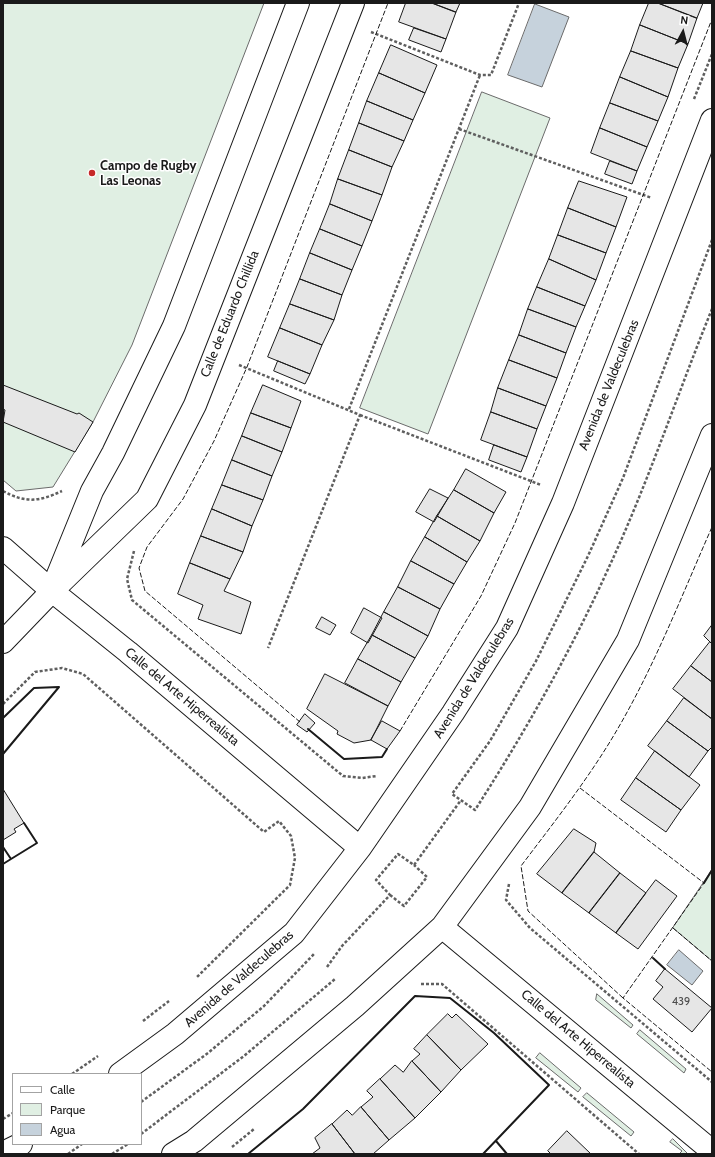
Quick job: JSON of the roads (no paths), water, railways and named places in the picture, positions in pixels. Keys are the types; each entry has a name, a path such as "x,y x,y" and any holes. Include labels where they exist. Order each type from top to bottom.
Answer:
{"street":[{"name":"Calle de Eduardo Chillida","path":"52,591 92,491 113,453 174,326 298,3"},
{"name":"Calle de Eduardo Chillida","path":"3,642 52,591 147,499 195,405 353,3"},
{"name":"Avenida de Valdeculebras","path":"121,1073 175,1034 294,933 360,848 453,713 507,628 566,496 712,120"},
{"path":"173,1154 194,1140 355,1006 442,927 530,807 628,640 712,435"},
{"name":"Calle del Arte Hiperrealista","path":"3,548 52,591 128,652 360,848"},
{"name":"Calle del Arte Hiperrealista","path":"442,927 712,1151"},
{"path":"3,1153 19,1145"}],"water":[{"path":"535,4 569,17 542,87 508,75"},
{"path":"679,950 703,971 692,985 667,965"}],"place":[{"name":"Campo de Rugby Las Leonas","path":"92,173"}]}
